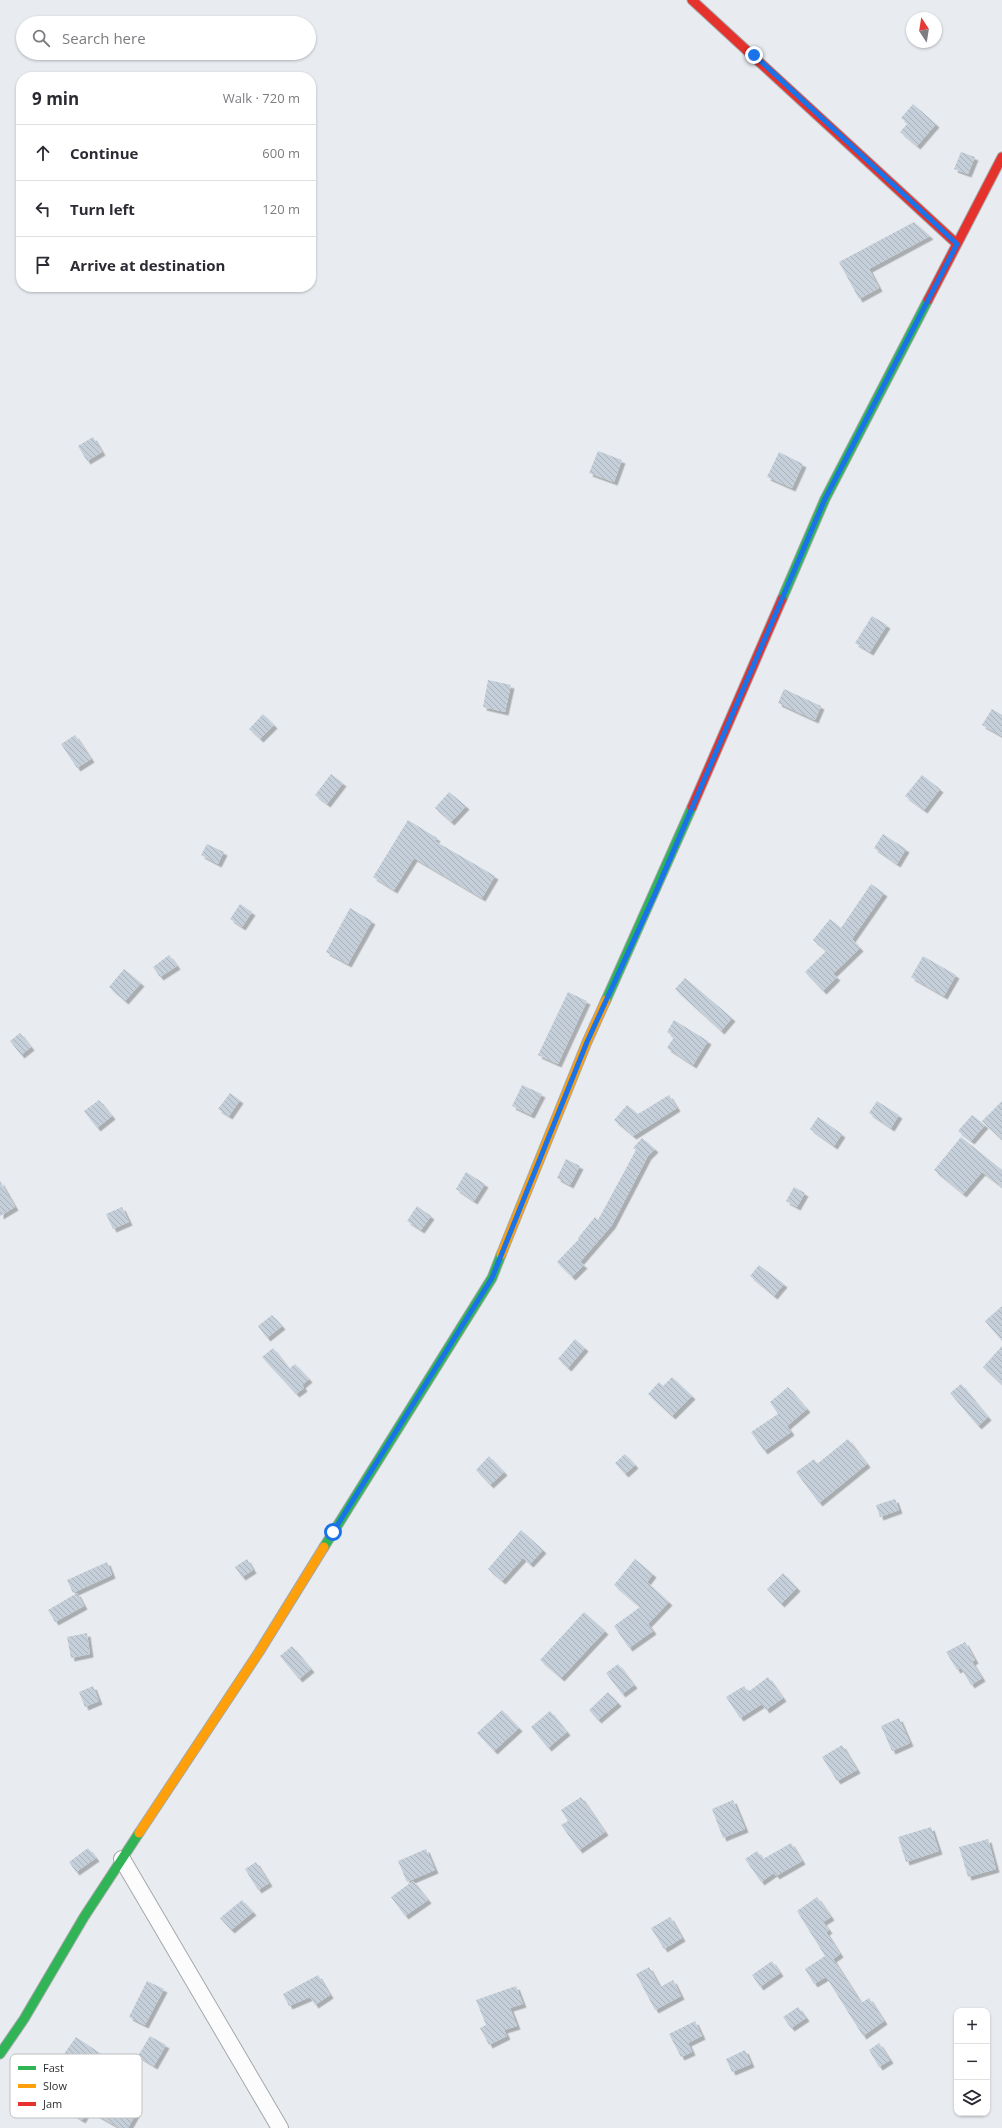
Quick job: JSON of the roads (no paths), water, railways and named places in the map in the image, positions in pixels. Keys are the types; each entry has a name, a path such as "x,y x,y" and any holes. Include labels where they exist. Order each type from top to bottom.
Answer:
{"street":[{"path":"692,0 957,244"},
{"path":"0,2054 24,2019 84,1917 259,1652 492,1278 587,1042 654,896 825,499 1002,157"},
{"path":"122,1859 280,2128"}]}
